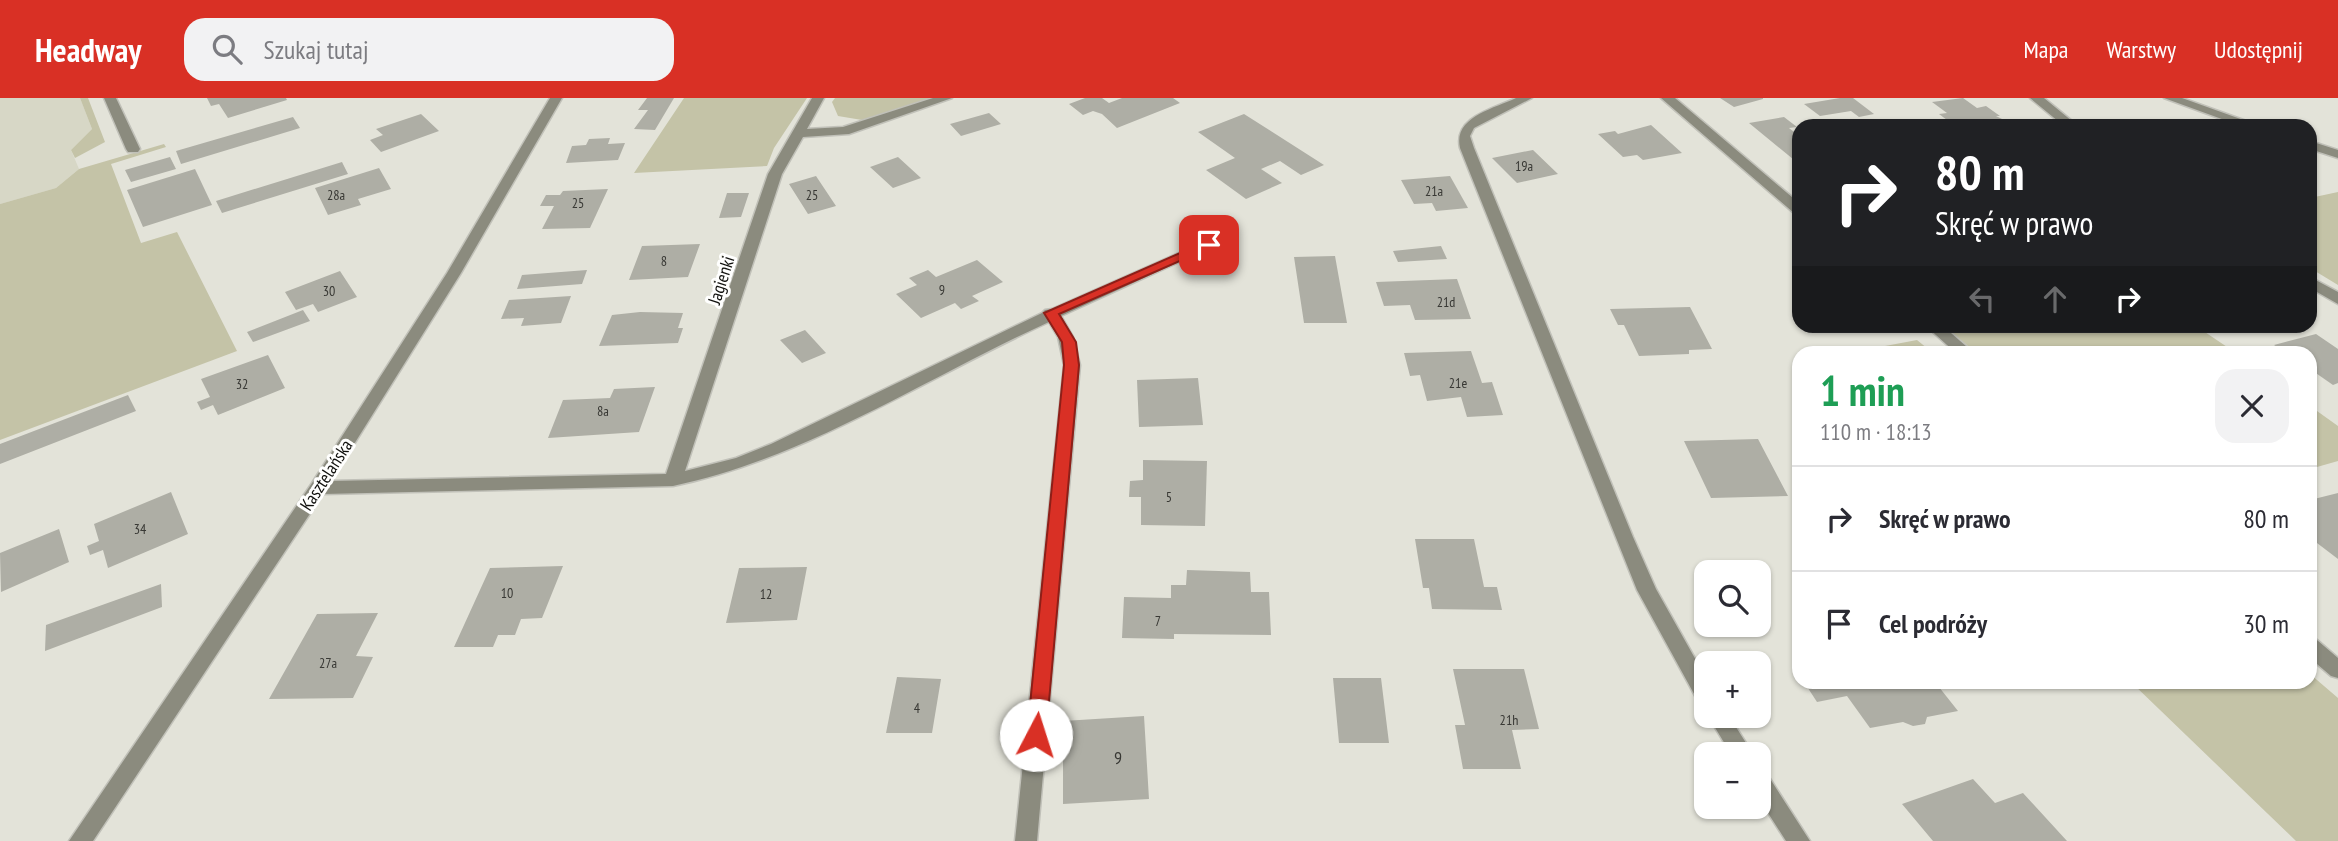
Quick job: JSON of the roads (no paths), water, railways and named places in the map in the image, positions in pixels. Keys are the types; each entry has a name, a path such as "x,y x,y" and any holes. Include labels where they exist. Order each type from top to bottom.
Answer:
{"street":[{"path":"110,98 133,149"},
{"name":"Kasztelańska","path":"80,841 318,488 454,273 556,98"},
{"name":"Jagienki","path":"673,480 775,174 818,98"},
{"path":"797,133 844,131 946,98"},
{"path":"1526,98 1468,126 1464,136 1467,148 1623,537 1652,601 1694,676"},
{"path":"1667,98 1792,204"},
{"path":"2036,98 2063,119"},
{"path":"2170,98 2233,119"},
{"path":"2317,147 2338,154"},
{"path":"318,488 673,480 706,475 752,458 1051,313 1209,245"},
{"path":"2317,286 2338,299"},
{"path":"1026,841 1072,365 1069,342 1062,326 1051,313"},
{"path":"1942,333 1958,346"},
{"path":"2317,652 2338,670"},
{"path":"1771,798 1799,841"}]}
